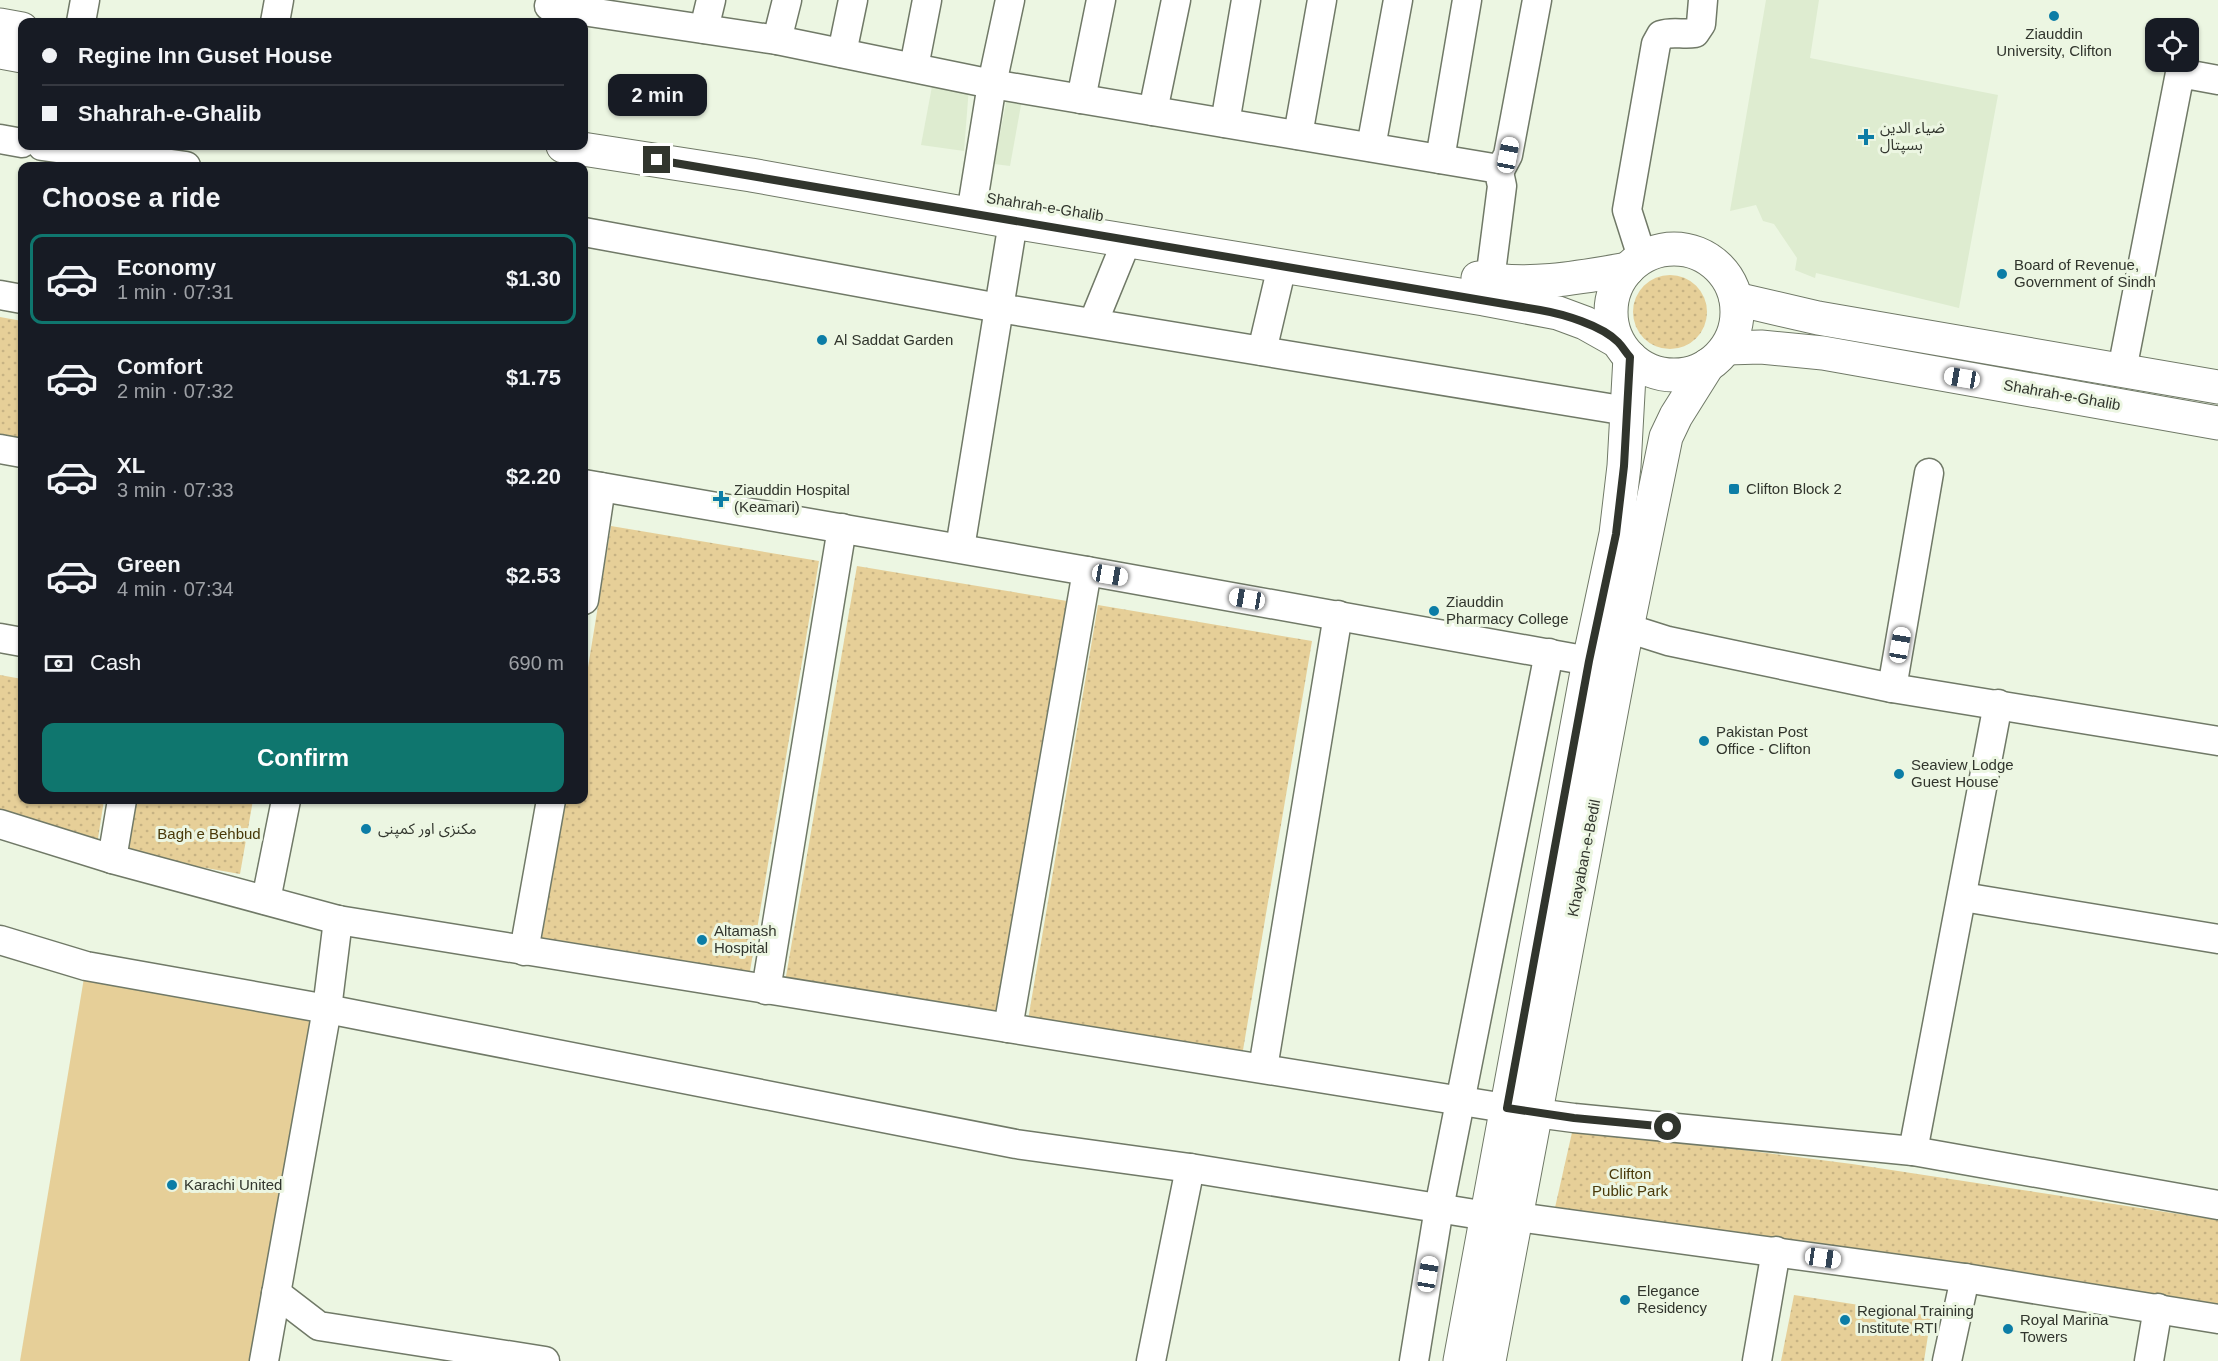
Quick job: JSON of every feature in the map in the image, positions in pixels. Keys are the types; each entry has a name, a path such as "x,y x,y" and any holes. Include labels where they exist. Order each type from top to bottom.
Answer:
{"main road":[{"name":"Shahrah-e-Ghalib","path":"588,127 973,205 1013,222 1282,266 1494,288"},
{"name":"Shahrah-e-Ghalib","path":"588,150 973,205 1494,288"},
{"path":"1673,249 1695,252 1714,262 1728,279 1736,299 1736,324 1718,356 1682,375 1654,372 1585,322 1494,288 1557,281 1635,263 1657,251 1673,249"},
{"path":"1624,349 1611,316 1614,291 1635,263"},
{"path":"1736,299 1818,318 2218,387"},
{"name":"Shahrah-e-Ghalib","path":"1718,356 1772,348 1823,353 2218,423"},
{"name":"Khayaban-e-Bedil","path":"1522,1110 1589,661 1616,534 1624,466 1627,411 1624,349"},
{"name":"Khayaban-e-Bedil","path":"1460,1361 1502,1216 1522,1110 1627,628 1666,436 1676,416 1718,356"},
{"name":"Khayaban-e-Bedil","path":"1489,1361 1502,1216"}],"street":[{"path":"82,18 85,0"},
{"path":"276,18 279,0"},
{"path":"704,29 711,0"},
{"path":"777,40 787,0"},
{"path":"842,53 854,0"},
{"path":"914,67 927,0"},
{"path":"973,205 992,84 1010,0"},
{"path":"1082,99 1101,0"},
{"path":"1153,111 1176,0"},
{"path":"1225,123 1246,0"},
{"path":"1298,135 1322,0"},
{"path":"1371,147 1398,0"},
{"path":"1440,159 1467,0"},
{"path":"1499,172 1508,155 1537,0"},
{"path":"1635,263 1627,210 1656,44 1661,35 1670,32 1684,35 1695,33 1701,24 1703,0"},
{"path":"548,9 634,9 704,29 777,40 992,84 1494,168 1499,172 1502,186 1494,288"},
{"path":"2122,370 2180,73 2218,80"},
{"path":"0,139 18,142"},
{"path":"71,150 157,162"},
{"path":"960,548 1013,222"},
{"path":"588,233 999,309 1627,411"},
{"path":"1093,323 1127,240"},
{"path":"1262,351 1282,266"},
{"path":"0,295 18,298"},
{"path":"0,448 18,452"},
{"path":"1892,688 1929,473"},
{"path":"588,543 592,486 1087,570 1589,661"},
{"path":"766,990 842,528"},
{"path":"1008,1028 1087,570"},
{"path":"1263,1068 1338,615"},
{"path":"1627,628 1668,641 1892,688 2218,741"},
{"path":"0,638 18,641"},
{"path":"1414,1361 1439,1208 1549,653"},
{"path":"1913,1151 1998,704"},
{"path":"112,859 121,804"},
{"path":"267,900 285,804"},
{"path":"524,951 550,804"},
{"path":"0,824 112,859 338,920 1574,1118 1913,1151 2218,1205"},
{"path":"1963,897 2218,939"},
{"path":"264,1361 327,1010 338,920"},
{"path":"0,940 86,966 327,1010 1016,1144 1190,1168 1439,1208 1776,1251 1965,1278 2218,1319"},
{"path":"1151,1361 1190,1168"},
{"path":"1757,1361 1776,1251"},
{"path":"1947,1361 1965,1278"},
{"path":"276,1293 318,1326 497,1357 545,1361"},
{"path":"2149,1361 2158,1308"}],"shaded area":[{"name":"ضیاء الدین ہسپتال","path":"1766,0 1819,0 1810,58 1998,95 1959,308 1816,273 1815,278 1795,270 1797,258 1774,224 1763,221 1756,205 1730,211"},
{"path":"933,81 969,87 964,151 921,145"},
{"path":"1008,93 1023,94 1010,166 994,164"}],"green space":[{"path":"1670,275 1691,281 1701,291 1707,312 1701,333 1691,343 1670,349 1649,343 1639,333 1633,312 1639,291 1649,281"},
{"path":"0,317 18,320 18,446 0,443"},
{"path":"611,526 819,561 749,977 541,943 564,804 588,804 588,667"},
{"path":"857,566 1067,601 995,1018 785,982"},
{"path":"1098,605 1312,641 1242,1056 1028,1020"},
{"path":"0,675 18,678 18,804 103,804 97,845 0,816"},
{"name":"Bagh e Behbud","path":"130,804 252,804 240,874 121,853"},
{"name":"Karachi United","path":"86,966 327,1009 263,1361 20,1361"},
{"name":"Clifton Public Park","path":"1573,1128 1852,1164 2218,1220 2218,1311 1552,1221"},
{"path":"1794,1295 1931,1316 1924,1361 1781,1361"}],"place":[{"name":"Ziauddin University, Clifton","path":"2054,16"},
{"name":"ضیاء الدین ہسپتال","path":"1866,137"},
{"name":"Board of Revenue, Government of Sindh","path":"2002,274"},
{"name":"Al Saddat Garden","path":"822,340"},
{"name":"Clifton Block 2","path":"1734,489"},
{"name":"Ziauddin Hospital (Keamari)","path":"721,499"},
{"name":"Ziauddin Pharmacy College","path":"1434,611"},
{"name":"Pakistan Post Office - Clifton","path":"1704,741"},
{"name":"Seaview Lodge Guest House","path":"1899,774"},
{"name":"مکنزی اور کمپنی","path":"366,829"},
{"name":"Altamash Hospital","path":"702,940"},
{"name":"Karachi United","path":"172,1185"},
{"name":"Elegance Residency","path":"1625,1300"},
{"name":"Regional Training Institute RTI","path":"1845,1320"},
{"name":"Royal Marina Towers","path":"2008,1329"}],"route":[{"path":"657,160 1013,222 1484,299 1558,313 1585,322 1617,341 1630,357 1624,466 1616,534 1589,661 1507,1108 1574,1118 1668,1127"}]}
